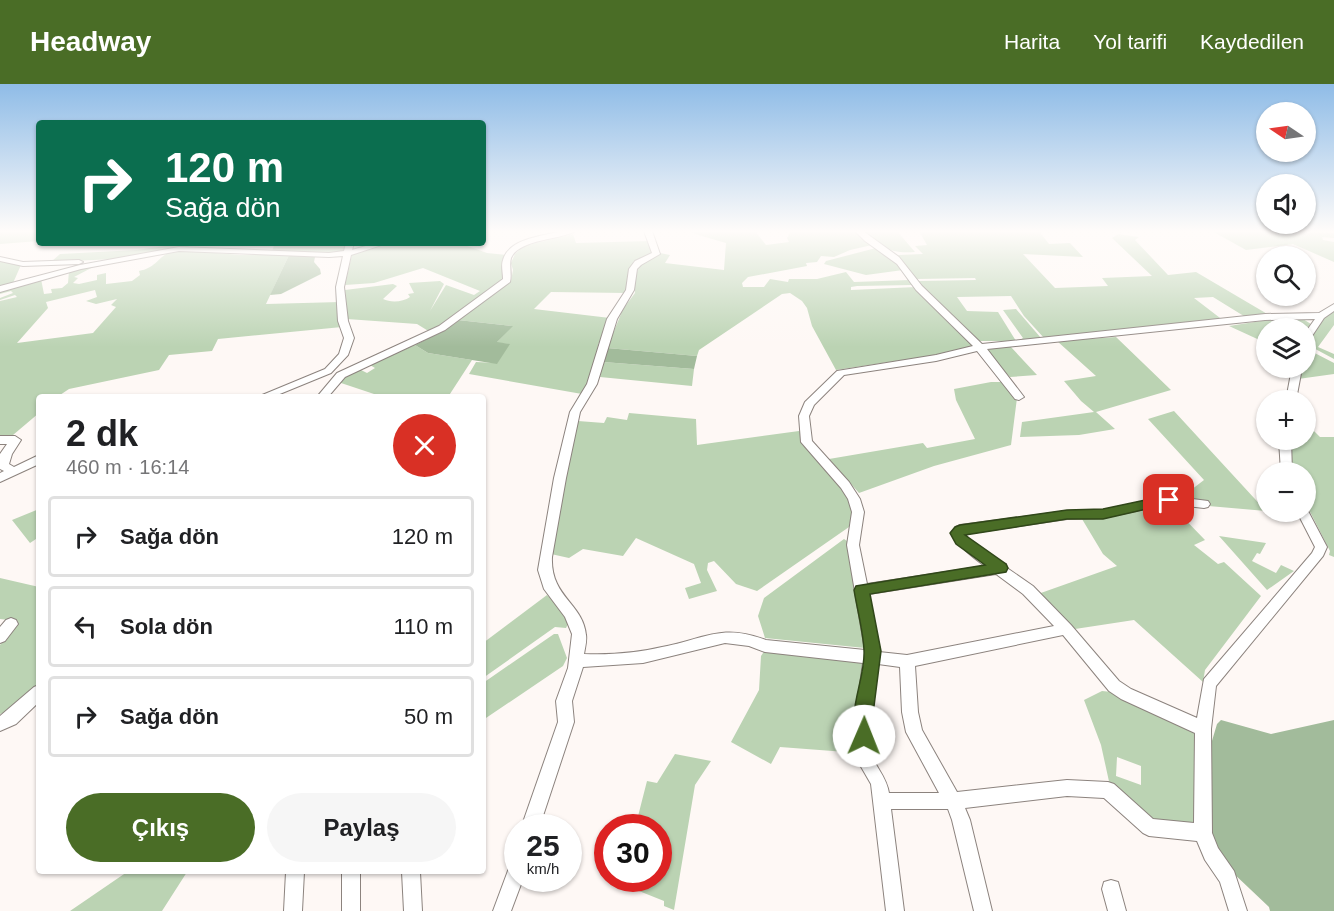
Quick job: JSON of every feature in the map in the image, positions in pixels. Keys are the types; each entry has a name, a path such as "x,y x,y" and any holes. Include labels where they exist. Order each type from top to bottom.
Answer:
{"street":[{"path":"0,289 76,270"},
{"path":"270,394 328,371 339,362 348,344 340,287 344,270"},
{"path":"324,394 341,375 442,328 507,280 507,270"},
{"path":"535,814 566,722 564,701 576,660 579,634 571,614 551,589 545,570 560,478 575,412 592,384 612,319 630,290 633,270"},
{"path":"905,270 916,286 980,347 1005,375 1019,397"},
{"path":"1316,324 1321,316 1334,307"},
{"path":"895,911 879,783 864,758 864,714 872,651 853,544 858,512 854,499 807,442 804,424 806,409 841,374 944,357 980,347 1265,317 1321,316"},
{"path":"328,371 341,375"},
{"path":"0,440 15,440 6,453 3,466 5,472 36,460"},
{"path":"1203,729 1126,694 1114,686 1048,607 1001,568 967,546 957,533 960,530 1067,514 1103,514 1169,500 1204,504"},
{"path":"1238,911 1228,877 1211,854 1203,833 1203,729 1209,684 1317,556 1321,547 1308,522"},
{"path":"862,590 1001,568"},
{"path":"0,637 10,624"},
{"path":"576,660 619,660 645,657 669,652 701,640 730,637 753,640 765,646 871,656 907,662 1066,629"},
{"path":"907,662 910,712 914,732 953,801 964,831 983,911"},
{"path":"0,724 10,719 36,695"},
{"path":"882,801 953,801 1067,788 1108,790 1149,827 1203,833"},
{"path":"293,911 295,874"},
{"path":"351,874 351,911"},
{"path":"411,874 413,911"},
{"path":"1111,889 1117,911"},
{"path":"502,911 509,892"}],"green space":[{"path":"0,270 19,270 13,283 0,287"},
{"path":"76,270 88,270 74,277 78,278 73,283 79,284 97,280 97,275 106,273 106,284 132,281 140,275 139,271 282,270 266,304 340,302 342,327 218,339 212,351 169,355 159,370 69,389 62,394 36,394 36,416 13,435 0,437 0,301 17,297 15,295 0,300 13,293 11,291 0,294 0,291 41,279 44,294 52,293 51,289 62,288 68,283 69,271","holes":["95,290 97,297 86,301 96,304 117,299 111,305 116,307 93,333 17,343 48,308 46,302"]},
{"path":"282,270 320,270 321,274 281,294 270,295"},
{"path":"349,270 418,270 374,283 345,285"},
{"path":"427,270 507,270 507,274 499,286 430,332 417,324 347,319 345,290 393,284 397,286 383,299 397,301 407,299 410,297 408,294 414,293 409,283 440,281 444,284 430,311 446,285 474,295 480,291"},
{"path":"513,270 630,270 627,278 627,293 551,292 534,309 610,318 598,345 596,365 582,394 469,374 476,362 497,363 509,344 496,343 512,326 458,320 511,281"},
{"path":"638,270 788,270 748,277 742,283 743,287 764,287 770,279 788,282 789,279 817,279 846,272 854,282 910,280 912,285 857,286 851,287 851,290 916,287 975,345 949,353 836,370 812,326 807,308 802,301 790,293 782,294 699,350 697,356 607,348 623,309 635,293 634,280"},
{"path":"845,270 903,270 866,275"},
{"path":"909,270 1038,270 1055,288 1108,286 1102,278 1152,276 1145,270 1163,270 1168,275 1196,272 1269,315 1247,318 1213,297 1194,298 1224,321 1044,338 1024,316 1011,296 957,297 967,311 998,312 1016,341 978,341 917,281 976,280 975,278 916,279"},
{"path":"1016,309 1041,338 1020,340 1023,338 1003,310"},
{"path":"1334,309 1334,325 1318,347 1334,354 1334,359 1316,349 1316,329 1324,317"},
{"path":"458,320 513,326 497,342 510,344 497,364 428,353 415,345 445,330"},
{"path":"1256,322 1256,338 1229,326"},
{"path":"1116,337 1171,390 1096,412 1115,429 1079,435 1020,437 1022,422 1094,412 1064,381 1096,376 1057,341"},
{"path":"415,345 428,353 472,360 450,394 374,394 338,382 347,374 359,369 367,373 375,368 370,365"},
{"path":"1010,346 1037,375 1010,377 985,350"},
{"path":"607,348 697,356 694,369 603,362"},
{"path":"1316,354 1334,363 1334,374 1316,376"},
{"path":"603,362 694,369 692,386 600,377"},
{"path":"991,382 1007,382 1017,398 1011,445 934,466 859,493 829,459 923,443 927,448 975,439 956,400 954,389"},
{"path":"1174,411 1256,500 1256,510 1174,503 1204,480 1148,419"},
{"path":"629,413 696,419 697,445 799,431 851,499 853,509 849,527 757,591 736,584 714,561 708,563 707,570 717,591 689,599 685,588 701,583 694,564 636,538 623,556 583,549 569,558 551,554 564,478 578,421 604,423 607,417 627,420"},
{"path":"1316,433 1320,437 1334,437 1334,557 1329,555 1330,551 1315,522 1316,462 1291,462 1290,450 1316,450"},
{"path":"1173,507 1205,540 1194,545 1218,564 1224,562 1261,596 1205,670 1203,682 1134,620 1075,629 1038,594 1117,566 1103,554 1082,519"},
{"path":"36,510 36,539 30,543 12,520"},
{"path":"1219,536 1266,543 1260,554 1257,553 1252,561 1276,573 1281,565 1294,571 1267,590"},
{"path":"844,539 850,543 865,648 765,638 758,616 764,598"},
{"path":"0,578 36,586 36,690 15,709 0,714 0,645 18,621 0,619"},
{"path":"547,595 567,614 570,620 566,628 555,627 486,676 486,641"},
{"path":"554,634 558,634 567,658 563,666 486,718 486,681"},
{"path":"765,650 809,657 862,661 859,753 780,747 771,764 731,742 759,690 761,656"},
{"path":"1102,691 1112,692 1197,732 1198,829 1150,822 1110,786 1101,745 1084,700","holes":["1117,757 1141,766 1141,785 1116,776"]},
{"path":"1221,720 1271,734 1334,720 1334,911 1270,911 1269,907 1231,871 1208,831 1209,751 1217,724"},
{"path":"675,754 711,761 695,785 674,910 664,906 664,901 642,892 672,892 672,814 639,814 647,781 657,783"},
{"path":"124,874 186,874 162,911 70,911"}],"route":[{"path":"864,736 864,714 872,651 862,590 1001,568 967,546 957,533 960,530 1067,514 1082,516 1103,514 1169,500"}]}
